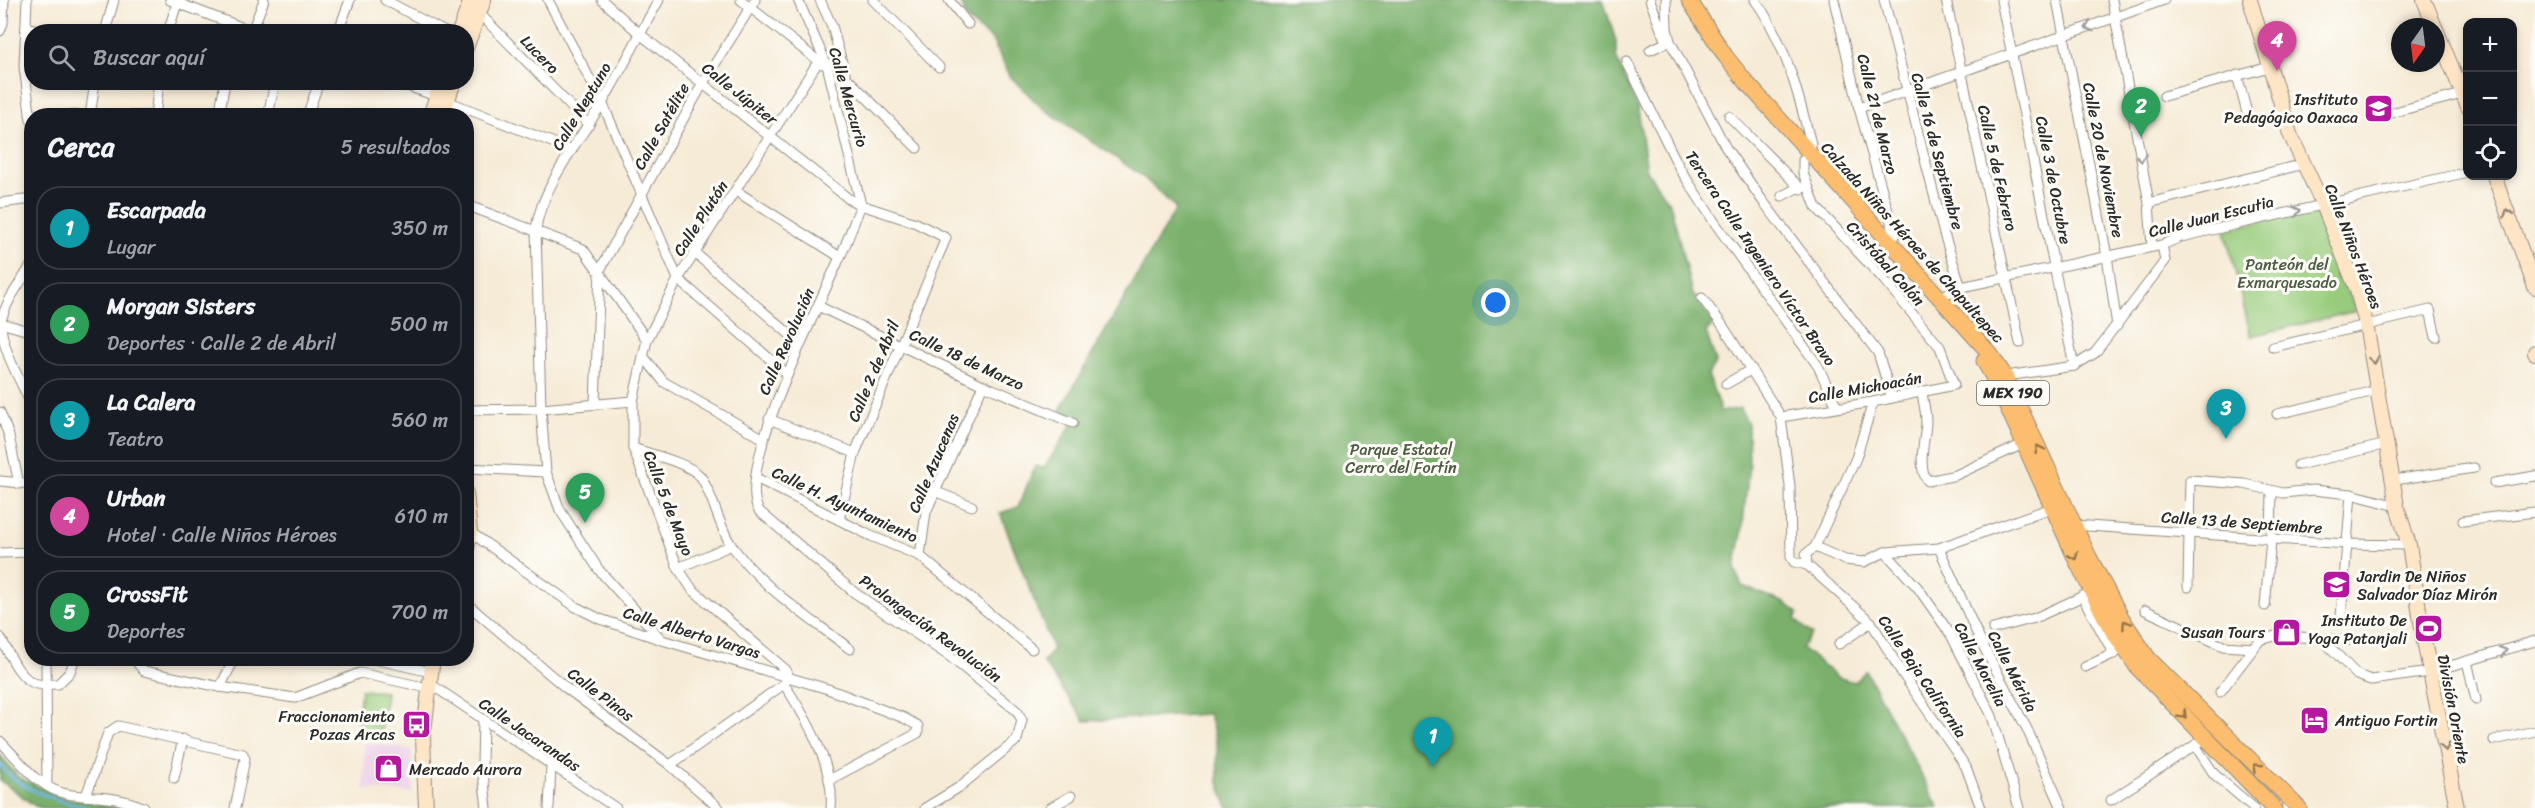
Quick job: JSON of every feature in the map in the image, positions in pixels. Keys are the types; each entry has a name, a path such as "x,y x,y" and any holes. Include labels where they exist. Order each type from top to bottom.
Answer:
{"main road":[{"name":"Calzada Niños Héroes de Chapultepec","path":"1678,0 1708,49 1746,97 1806,156 1940,297 1991,355 2006,378 2089,557 2121,617 2148,658 2299,808"},
{"name":"Calzada Niños Héroes de Chapultepec","path":"1689,0 1740,75 1806,156 1983,360 1997,384 2054,507 2078,564 2087,594 2119,651 2137,667 2201,742 2274,808"},
{"name":"Calle Niños Héroes","path":"2250,0 2290,134 2323,205 2356,290 2366,324 2397,506 2409,545"},
{"path":"2424,0 2432,18"},
{"path":"464,24 476,4"},
{"path":"472,24 476,4"},
{"path":"2445,50 2463,95"},
{"path":"442,90 442,108"},
{"path":"435,108 448,90"},
{"path":"2496,180 2532,271 2535,287"},
{"name":"División Oriente","path":"2409,545 2430,672 2457,808"},
{"path":"426,808 423,739 430,675"}],"street":[{"path":"0,31 3,23 4,0"},
{"path":"26,24 27,0"},
{"path":"107,24 114,0"},
{"path":"255,24 264,0"},
{"path":"341,24 350,0"},
{"path":"385,0 429,24"},
{"path":"404,11 409,0"},
{"path":"548,0 602,102 678,279 787,374"},
{"name":"Calle Júpiter","path":"602,0 640,34 849,199 861,205 900,216 946,238"},
{"name":"Calle Neptuno","path":"541,409 536,230 540,210 658,0"},
{"path":"741,0 752,4 823,64"},
{"name":"Calle Mercurio","path":"798,0 823,64 861,205"},
{"path":"820,0 832,26 846,77 918,148"},
{"path":"873,0 939,67"},
{"path":"949,0 968,24"},
{"path":"1650,0 1668,42 1726,148 1768,209 1878,353 1892,398"},
{"path":"1666,0 1668,42"},
{"name":"Cristóbal Colón","path":"1755,0 1766,14 1798,92 1811,144 1803,173 1816,207 1884,280 1940,347 1954,385"},
{"name":"Calle 21 de Marzo","path":"1834,0 1859,108 1895,236"},
{"name":"Calle 16 de Septiembre","path":"1884,0 1906,91 1961,287"},
{"name":"Calle 5 de Febrero","path":"1946,0 2020,343"},
{"name":"Calle 3 de Octubre","path":"2001,0 2056,266 2074,366"},
{"name":"Calle 20 de Noviembre","path":"2057,0 2066,34 2107,256 2117,326"},
{"path":"2006,378 2074,366 2095,353 2165,261 2157,246 2112,0"},
{"path":"1859,108 2164,0"},
{"path":"170,24 175,1 226,24"},
{"name":"Lucero","path":"476,4 589,124"},
{"name":"Calle Satélite","path":"600,270 703,83 752,4"},
{"path":"1650,50 1668,42"},
{"name":"Tercera Calle Ingeniero Víctor Bravo","path":"1627,62 1680,169 1715,223 1818,366 1837,407"},
{"name":"Calle Plutón","path":"633,401 647,340 678,279 771,136 823,64"},
{"path":"2164,96 2269,67"},
{"path":"2237,75 2247,113"},
{"path":"27,90 30,108"},
{"path":"91,108 94,90"},
{"path":"156,108 158,90"},
{"path":"220,108 224,90"},
{"path":"270,108 273,90"},
{"path":"311,108 316,90"},
{"path":"419,90 467,108"},
{"path":"2380,116 2463,100"},
{"path":"474,111 572,150"},
{"path":"1730,116 1816,207"},
{"path":"2149,203 2304,164"},
{"name":"Calle Juan Escutia","path":"1961,287 2157,246 2181,237 2463,173"},
{"path":"1782,196 1798,187"},
{"path":"736,191 840,257"},
{"path":"0,203 24,200"},
{"name":"Calle Revolución","path":"753,493 769,419 861,205"},
{"path":"474,208 583,249 600,270 647,340"},
{"name":"Calle 2 de Abril","path":"839,520 855,453 899,344 946,238"},
{"path":"696,254 801,344"},
{"path":"594,404 600,270"},
{"path":"24,277 7,306 1,323 1,339 24,388"},
{"path":"1940,297 1961,287"},
{"path":"1702,298 1752,369 1781,417"},
{"name":"Calle 18 de Marzo","path":"818,306 984,385 1072,423"},
{"path":"2273,347 2430,310 2436,338"},
{"path":"1,323 24,330"},
{"path":"643,356 664,382 764,439"},
{"path":"1726,384 1752,369"},
{"name":"Calle Azucenas","path":"920,555 926,512 984,385"},
{"name":"Calle Michoacán","path":"1781,417 1873,402 1954,385"},
{"path":"2277,414 2379,390"},
{"path":"1922,392 1926,419 1923,466 1925,478 1928,481 1956,475 2023,444"},
{"path":"474,410 541,409 633,401"},
{"name":"Calle 5 de Mayo","path":"633,401 633,448 678,568 692,589 786,670 786,680"},
{"path":"1807,565 1806,554 1815,547 1856,458 1873,402"},
{"path":"541,409 546,472 560,510 599,570 662,640"},
{"path":"0,412 9,436 19,484"},
{"name":"Calle Baja California","path":"1781,417 1790,486 1791,557 1794,562 1807,565 1871,622 1902,674 1966,767 1982,808"},
{"path":"769,419 855,453"},
{"path":"2298,465 2387,444"},
{"path":"633,448 692,469 702,478 723,530 732,545 770,587 850,649"},
{"path":"474,468 546,472"},
{"path":"2394,480 2474,468"},
{"path":"2494,483 2535,476"},
{"name":"Calle H. Ayuntamiento","path":"756,478 871,536 920,555 1032,649"},
{"path":"2188,586 2190,480 2244,484 2283,493 2313,490 2351,494 2397,506"},
{"path":"0,481 24,484"},
{"path":"934,491 972,506"},
{"path":"2265,606 2271,540 2272,491"},
{"name":"Prolongación Revolución","path":"753,493 754,503 759,511 855,593 950,656 1017,711 1022,720 1017,740 957,788 925,808"},
{"path":"2341,617 2351,494"},
{"path":"1815,547 1854,562 1864,562 1885,552 1939,548 2054,507"},
{"path":"2463,521 2535,512"},
{"name":"Calle 13 de Septiembre","path":"2074,525 2271,540 2409,545"},
{"path":"678,568 732,545"},
{"name":"Calle Alberto Vargas","path":"474,548 600,619 904,718 918,726 919,730 829,780"},
{"name":"Calle Mérida","path":"1939,548 1979,638 2027,729 2062,808"},
{"path":"0,553 24,552"},
{"name":"Calle Morelia","path":"1885,552 1918,588 1951,635 1992,716 2019,808"},
{"path":"1993,629 2035,618 2087,594"},
{"name":"Calle Pinos","path":"474,610 566,688 670,765 719,808"},
{"path":"2145,610 2223,646 2254,648"},
{"path":"1839,644 1871,622"},
{"path":"2220,692 2260,640 2279,635 2353,640"},
{"path":"0,636 25,677 36,685 58,684 70,672 72,666"},
{"path":"2322,639 2357,675 2371,680 2430,672 2535,641"},
{"path":"2085,667 2119,651"},
{"path":"2467,661 2476,700"},
{"path":"47,666 47,786"},
{"path":"140,666 144,671 220,687 295,698 360,673 430,675"},
{"path":"220,687 231,666"},
{"path":"398,666 430,675"},
{"name":"Calle Jacarandas","path":"430,675 483,720 616,808"},
{"path":"670,765 786,680 816,738 829,780 831,808"},
{"path":"483,720 482,765 487,808"},
{"path":"86,796 108,733 118,726 243,754 245,759 236,808"},
{"path":"2494,740 2535,731"},
{"path":"174,778 183,739"},
{"path":"0,741 34,777 47,786 68,795 130,802 145,808"},
{"path":"2111,800 2201,742 2214,774 2254,808"},
{"path":"549,808 551,766"},
{"path":"1050,808 1071,796"}],"shaded area":[{"name":"Mercado Aurora","path":"365,742 412,750 413,793 364,789"}],"green space":[{"name":"Parque Estatal Cerro del Fortín","path":"960,0 1603,0 1616,41 1616,57 1638,109 1647,171 1671,206 1692,293 1714,323 1706,332 1716,362 1708,375 1721,412 1740,408 1748,424 1749,466 1742,533 1735,569 1742,586 1785,603 1798,613 1795,620 1812,634 1802,648 1837,677 1854,682 1866,671 1939,808 1228,808 1218,780 1217,747 1209,714 1085,721 1043,662 1053,649 1000,513 1018,507 1035,466 1044,468 1076,418 1060,410 1176,208 1142,176 1041,107 1010,76 992,40 967,20"},
{"name":"Panteón del Exmarquesado","path":"2316,208 2356,311 2251,336 2225,230"},
{"path":"361,690 386,692 381,734 356,732"},
{"path":"0,755 18,777 61,797 122,808 43,808 35,806 0,780"}],"waterway":[{"path":"0,765 18,782 29,788 51,798 87,808"}],"place":[{"name":"Urban","path":"2277,71"},
{"name":"Instituto Pedagógico Oaxaca","path":"2379,108"},
{"name":"Morgan Sisters","path":"2141,137"},
{"name":"La Calera","path":"2226,439"},
{"name":"CrossFit","path":"585,523"},
{"name":"Jardin De Niños Salvador Díaz Mirón","path":"2336,585"},
{"name":"Instituto De Yoga Patanjali","path":"2428,629"},
{"name":"Susan Tours","path":"2286,632"},
{"name":"Antiguo Fortin","path":"2314,720"},
{"name":"Fraccionamiento Pozas Arcas","path":"416,725"},
{"name":"Escarpada","path":"1433,767"},
{"name":"Mercado Aurora","path":"388,769"}]}
